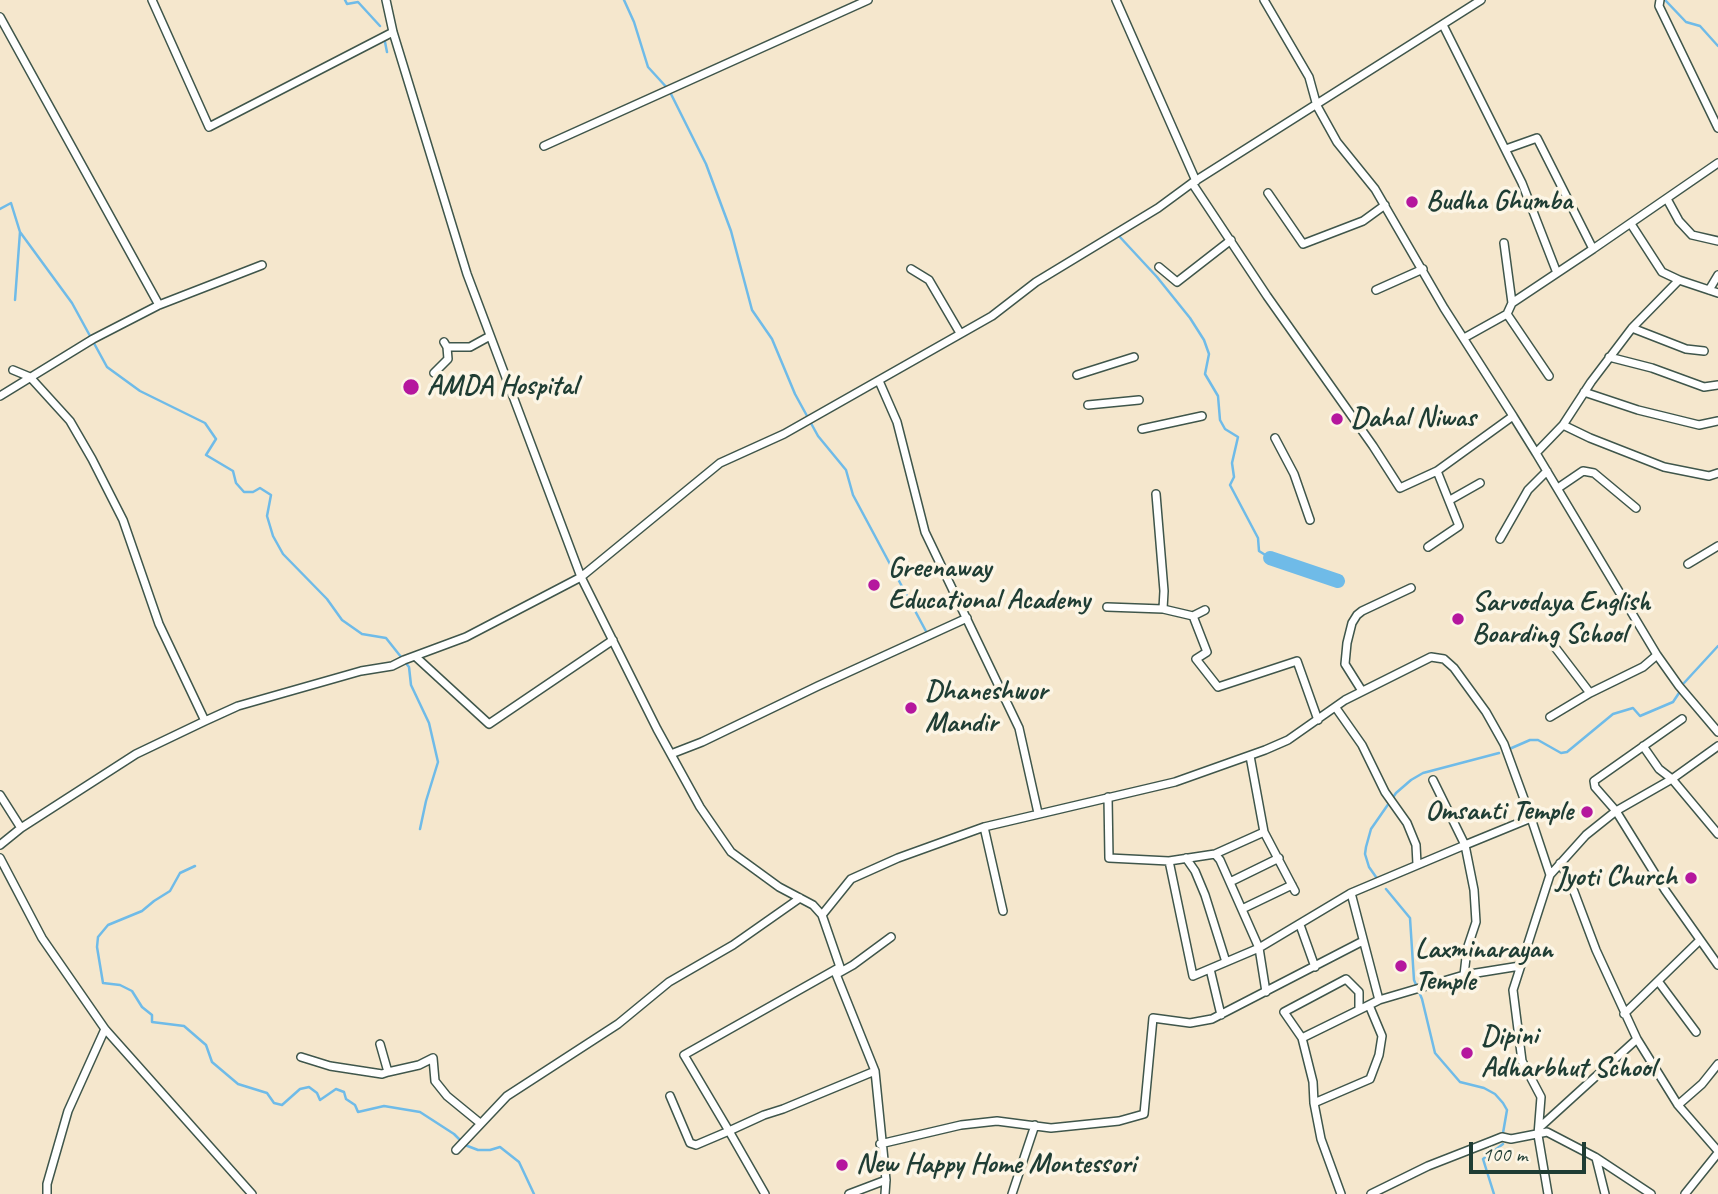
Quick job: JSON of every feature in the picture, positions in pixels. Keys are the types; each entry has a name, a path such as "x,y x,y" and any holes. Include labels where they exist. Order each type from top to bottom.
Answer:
{"street":[{"path":"152,0 209,127 393,32"},
{"path":"386,0 393,32 467,274 581,577 671,754 700,807 731,852 779,887 813,905 822,915 838,971 874,1071 886,1181 885,1194"},
{"path":"544,145 868,0"},
{"path":"1116,0 1194,182 1260,286 1400,488 1437,471 1513,416"},
{"path":"1264,0 1309,77 1317,106 1342,149 1369,179 1657,655 1718,732"},
{"path":"0,845 21,828 136,754 238,706 361,671 392,666 416,657 466,637 581,577 720,463 784,434 992,316 1035,282 1158,208 1194,182 1482,0"},
{"path":"1660,0 1659,6 1718,128"},
{"path":"0,17 159,305"},
{"path":"1443,25 1522,183 1558,273"},
{"path":"1506,149 1537,138 1593,249"},
{"path":"1512,303 1631,225 1718,163"},
{"path":"1268,193 1303,244 1363,220 1385,205"},
{"path":"1667,199 1679,221 1692,235 1718,241"},
{"path":"1631,225 1662,272 1718,293"},
{"path":"1159,267 1177,282 1231,240"},
{"path":"1464,338 1507,314 1512,303 1504,243"},
{"path":"0,396 93,338 159,305 262,265"},
{"path":"911,269 929,280 960,333"},
{"path":"1376,290 1423,270"},
{"path":"1709,290 1718,275"},
{"path":"1536,453 1563,425 1609,356 1632,328 1679,280"},
{"path":"1507,314 1549,376"},
{"path":"1632,328 1686,349 1704,351"},
{"path":"434,373 448,359 445,344 470,346 490,336"},
{"path":"1609,356 1703,387 1718,385"},
{"path":"1077,374 1134,357"},
{"path":"13,370 30,377 70,421 110,494 123,520 159,624 205,722"},
{"path":"879,381 897,422 925,532 1018,728 1038,813"},
{"path":"1584,392 1639,410 1699,425 1718,421"},
{"path":"1088,405 1139,400"},
{"path":"1142,429 1202,416"},
{"path":"1563,425 1664,467 1709,476 1718,473"},
{"path":"1275,438 1294,474 1310,520"},
{"path":"1429,547 1459,526 1437,471"},
{"path":"1500,539 1528,490 1547,471"},
{"path":"1558,488 1583,471 1594,473 1636,508"},
{"path":"1450,500 1480,483"},
{"path":"1156,494 1163,609"},
{"path":"1688,564 1718,546"},
{"path":"1362,691 1345,664 1346,643 1352,623 1363,611 1411,588"},
{"path":"1107,607 1163,609 1193,616 1205,610"},
{"path":"1193,616 1207,652 1196,659 1218,687 1297,661 1318,720"},
{"path":"671,754 967,618"},
{"path":"416,657 489,724 612,640"},
{"path":"1551,642 1590,693"},
{"path":"1550,717 1590,693 1643,667 1657,655"},
{"path":"822,915 851,879 932,844 1038,813 1045,814 1108,797 1142,792 1250,756 1289,740 1362,691 1431,657 1444,659 1463,677 1504,744 1550,875"},
{"path":"1336,708 1363,745 1391,803 1407,822 1416,845 1417,864"},
{"path":"1682,719 1594,781 1718,965"},
{"path":"1643,746 1659,769 1672,779 1718,834"},
{"path":"1548,1194 1539,1132 1541,1097 1522,1060 1513,990 1550,875 1586,835 1616,811 1672,779 1718,747"},
{"path":"1242,909 1294,888 1264,832 1250,756"},
{"path":"1433,780 1465,845 1474,890 1476,922 1467,949 1464,975"},
{"path":"0,795 21,828"},
{"path":"1108,797 1110,858 1169,861 1215,854 1264,832"},
{"path":"1169,861 1193,976 1259,948 1351,893 1531,818"},
{"path":"984,827 1003,911"},
{"path":"1215,854 1259,948 1266,992"},
{"path":"0,858 41,937 105,1029 252,1194"},
{"path":"1186,858 1205,895 1226,962"},
{"path":"1230,882 1279,858"},
{"path":"1560,863 1570,881 1624,1014 1648,1060 1678,1105 1718,1152 1685,1194"},
{"path":"1351,893 1379,1000"},
{"path":"456,1150 507,1096 618,1024 669,982 733,945 800,898"},
{"path":"1300,925 1315,967"},
{"path":"765,1194 685,1053 853,965 891,937"},
{"path":"1624,1014 1700,940"},
{"path":"880,1144 961,1125 997,1121 1051,1128 1119,1121 1144,1114 1153,1018 1191,1023 1212,1019 1363,941"},
{"path":"1302,1038 1379,1000 1464,975 1520,966"},
{"path":"1210,969 1220,1015"},
{"path":"1341,1194 1321,1139 1313,1082 1302,1038 1284,1012 1346,979 1359,992 1359,1010"},
{"path":"1658,981 1696,1032"},
{"path":"1314,1104 1370,1079 1379,1055 1382,1036 1369,1005"},
{"path":"47,1194 47,1184 68,1111 105,1029"},
{"path":"1539,1132 1637,1039"},
{"path":"380,1045 388,1072"},
{"path":"301,1056 330,1066 382,1074 419,1066 433,1058 435,1081 447,1097 480,1122"},
{"path":"1678,1105 1702,1084 1718,1064"},
{"path":"670,1096 690,1143 696,1145 874,1071"},
{"path":"1012,1194 1035,1125"},
{"path":"1371,1194 1492,1141 1539,1132 1547,1132 1595,1157 1651,1194"},
{"path":"1595,1157 1605,1194"},
{"path":"849,1194 886,1181"}],"waterway":[{"path":"345,0 347,4 358,2 380,26"},
{"path":"624,0 648,67 669,90 706,164 731,231 752,310 772,339 795,394 818,436 846,470 853,495 928,635"},
{"path":"1665,0 1686,22 1700,26 1718,46"},
{"path":"384,37 387,52"},
{"path":"0,209 11,203 20,232 15,300"},
{"path":"20,232 72,303 107,367 140,391 205,423 216,439 206,455 233,471 236,483 244,492 253,492 260,488 271,495 267,516 273,536 283,554 327,599 342,620 362,634 386,638 409,667 411,685 429,723 438,762 420,829"},
{"path":"1119,236 1157,277 1204,340 1209,354 1205,374 1218,396 1220,420 1225,429 1238,437 1232,463 1234,477 1230,485 1258,538 1259,551 1270,558"},
{"path":"1270,558 1338,581"},
{"path":"1684,683 1718,646"},
{"path":"1507,750 1530,740 1538,740 1561,753 1567,752 1613,714 1633,708 1640,716 1673,702 1679,693"},
{"path":"1376,877 1369,867 1366,847 1371,829 1396,793 1423,773 1499,753"},
{"path":"195,866 180,873 170,891 142,911 108,925 98,937 103,983 120,985 132,991 142,1007 152,1015 152,1022 184,1026 206,1045 212,1062 238,1084 267,1093 274,1103 282,1105 300,1089 309,1087 317,1093 320,1100 336,1089 344,1092 346,1099 355,1105 358,1112 384,1106 420,1112 454,1134 465,1145 478,1150 500,1147 519,1162 534,1194"},
{"path":"1386,889 1410,918 1414,980 1422,999 1435,1053 1460,1082 1484,1088 1495,1094 1503,1103 1507,1110 1503,1133"},
{"path":"1494,1194 1483,1159 1503,1144"}],"place":[{"name":"Budha Ghumba","path":"1412,202"},
{"name":"AMDA Hospital","path":"411,387"},
{"name":"Dahal Niwas","path":"1337,419"},
{"name":"Greenaway Educational Academy","path":"874,585"},
{"name":"Sarvodaya English Boarding School","path":"1458,619"},
{"name":"Dhaneshwor Mandir","path":"911,708"},
{"name":"Omsanti Temple","path":"1587,812"},
{"name":"Jyoti Church","path":"1691,878"},
{"name":"Laxminarayan Temple","path":"1401,966"},
{"name":"Dipini Adharbhut School","path":"1467,1053"},
{"name":"New Happy Home Montessori","path":"842,1165"}]}
